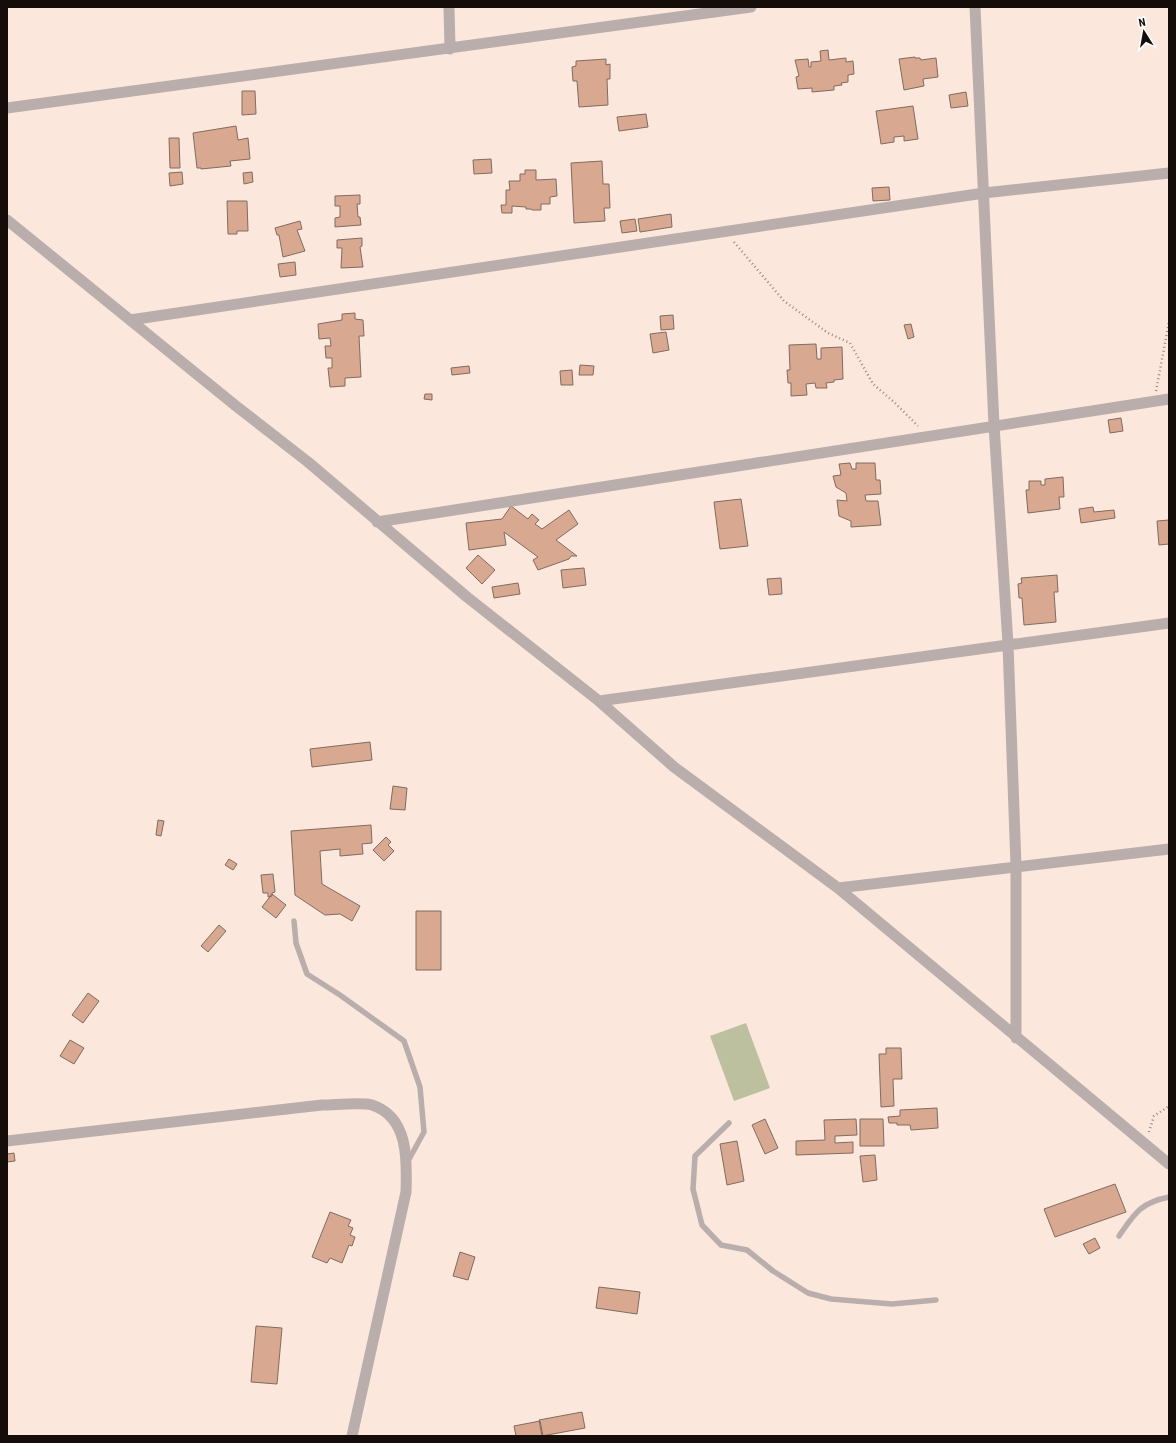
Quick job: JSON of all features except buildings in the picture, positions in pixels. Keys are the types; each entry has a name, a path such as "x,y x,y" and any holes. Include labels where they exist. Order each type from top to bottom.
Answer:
{"street":[{"path":"449,7 450,49"},
{"path":"7,108 751,7"},
{"path":"975,7 994,425 1008,644 1016,866 1016,1038"},
{"path":"130,320 984,192 1169,174"},
{"path":"7,220 308,462 467,597 599,701 674,767 838,888 1016,1038 1169,1164"},
{"path":"377,522 1169,399"},
{"path":"599,701 1169,623"},
{"path":"838,888 1169,849"},
{"path":"7,1141 322,1105 371,1105 393,1118 402,1136 407,1162 406,1192 352,1436"}],"lane":[{"path":"294,921 296,943 307,974 340,995 404,1041 420,1087 424,1132 407,1162"},
{"path":"729,1123 695,1156 693,1189 702,1225 721,1245 747,1250 773,1271 808,1293 825,1298 892,1304 936,1300"},
{"path":"1120,1236 1136,1211 1156,1200 1169,1197"}],"path":[{"path":"724,231 784,301 828,333 850,343 873,384 894,402 928,437"},
{"path":"1154,401 1169,322"},
{"path":"1145,1144 1154,1116 1169,1106"}],"green space":[{"path":"746,1023 770,1088 734,1101 710,1036"}]}
